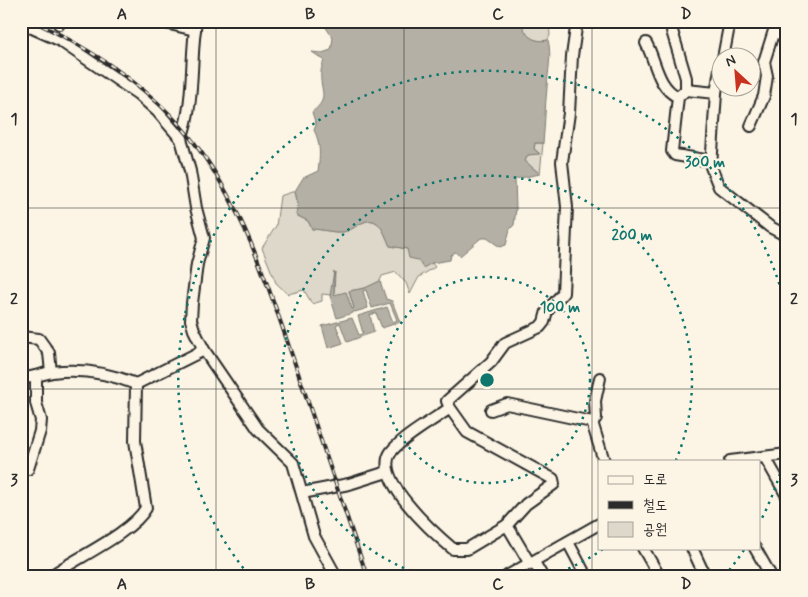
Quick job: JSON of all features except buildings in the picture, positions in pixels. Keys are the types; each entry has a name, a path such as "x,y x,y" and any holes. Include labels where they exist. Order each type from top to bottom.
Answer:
{"street":[{"path":"157,21 196,26 194,63 186,117 180,139"},
{"path":"450,408 392,450 388,456 387,472 416,517 452,549 467,549 506,525 526,504 553,487 553,479 467,432 447,401 492,362 505,344 540,327 544,322 547,311 563,293 567,207 562,162 569,113 576,21"},
{"path":"725,48 730,21"},
{"path":"21,23 60,40 138,94 157,111 180,139 190,171 196,208 204,238 194,280 191,320 204,350 258,430 293,463 314,536 336,576"},
{"path":"776,26 787,39"},
{"path":"751,126 764,96 767,76 764,62 776,26"},
{"path":"672,31 686,78 686,90"},
{"path":"646,43 664,87 669,93 678,97"},
{"path":"710,92 686,90 678,97 672,151 675,155 711,161"},
{"path":"716,98 711,161 712,172 719,186 770,227 787,236"},
{"path":"21,337 39,339 49,353 51,372"},
{"path":"21,378 51,372 85,371 120,378 136,384 204,350"},
{"path":"28,469 41,425 36,402 36,376"},
{"path":"592,422 596,418 595,401 600,378"},
{"path":"52,576 119,533 142,515 146,508 135,441 136,384"},
{"path":"491,410 507,404 592,422"},
{"path":"592,422 604,460"},
{"path":"739,460 787,454"},
{"path":"765,457 787,496"},
{"path":"302,493 349,484 387,472"},
{"path":"506,525 542,576"},
{"path":"513,575 598,525"},
{"path":"568,542 583,575"},
{"path":"644,550 659,576"},
{"path":"693,550 705,576"},
{"path":"756,550 771,576"}],"green space":[{"path":"521,21 538,21 540,26 549,24 550,35 548,40 543,41 530,37"},
{"path":"535,143 543,143 540,174 525,161 528,155 539,153 534,149"},
{"path":"295,191 298,205 296,215 308,221 312,229 343,232 364,222 374,221 384,232 390,246 407,249 432,263 435,267 419,277 410,294 406,283 396,272 382,276 380,281 366,288 349,291 354,308 352,309 334,296 335,272 331,295 322,294 322,301 312,304 304,290 288,294 276,283 262,248 276,226 280,196"}],"shaded area":[{"path":"301,21 521,21 530,37 543,41 548,40 550,57 543,143 535,143 534,149 540,154 528,155 525,161 540,174 515,179 516,209 514,225 510,229 506,245 500,247 487,238 481,238 460,256 455,252 451,255 450,260 432,263 423,268 418,260 409,258 407,249 390,246 384,232 374,221 364,222 343,232 336,232 312,229 308,221 296,215 298,205 295,191 303,178 318,171 319,166 319,145 314,130 316,125 312,112 318,107 323,98 321,72 324,60 312,52 322,53 331,50 333,38 325,26 312,25"},
{"path":"334,271 334,295 346,292 352,309 354,308 349,291 365,288 380,281 386,299 392,301 400,322 382,328 376,313 370,315 374,332 347,342 340,323 336,325 343,343 328,348 322,326 352,318 359,335 363,333 358,316 387,307 393,322 397,320 390,303 372,308 366,290 363,291 368,308 337,318 330,296"}],"railway":[{"path":"33,21 80,46 126,76 147,93 185,131 217,176 243,226 265,278 367,576"}]}
